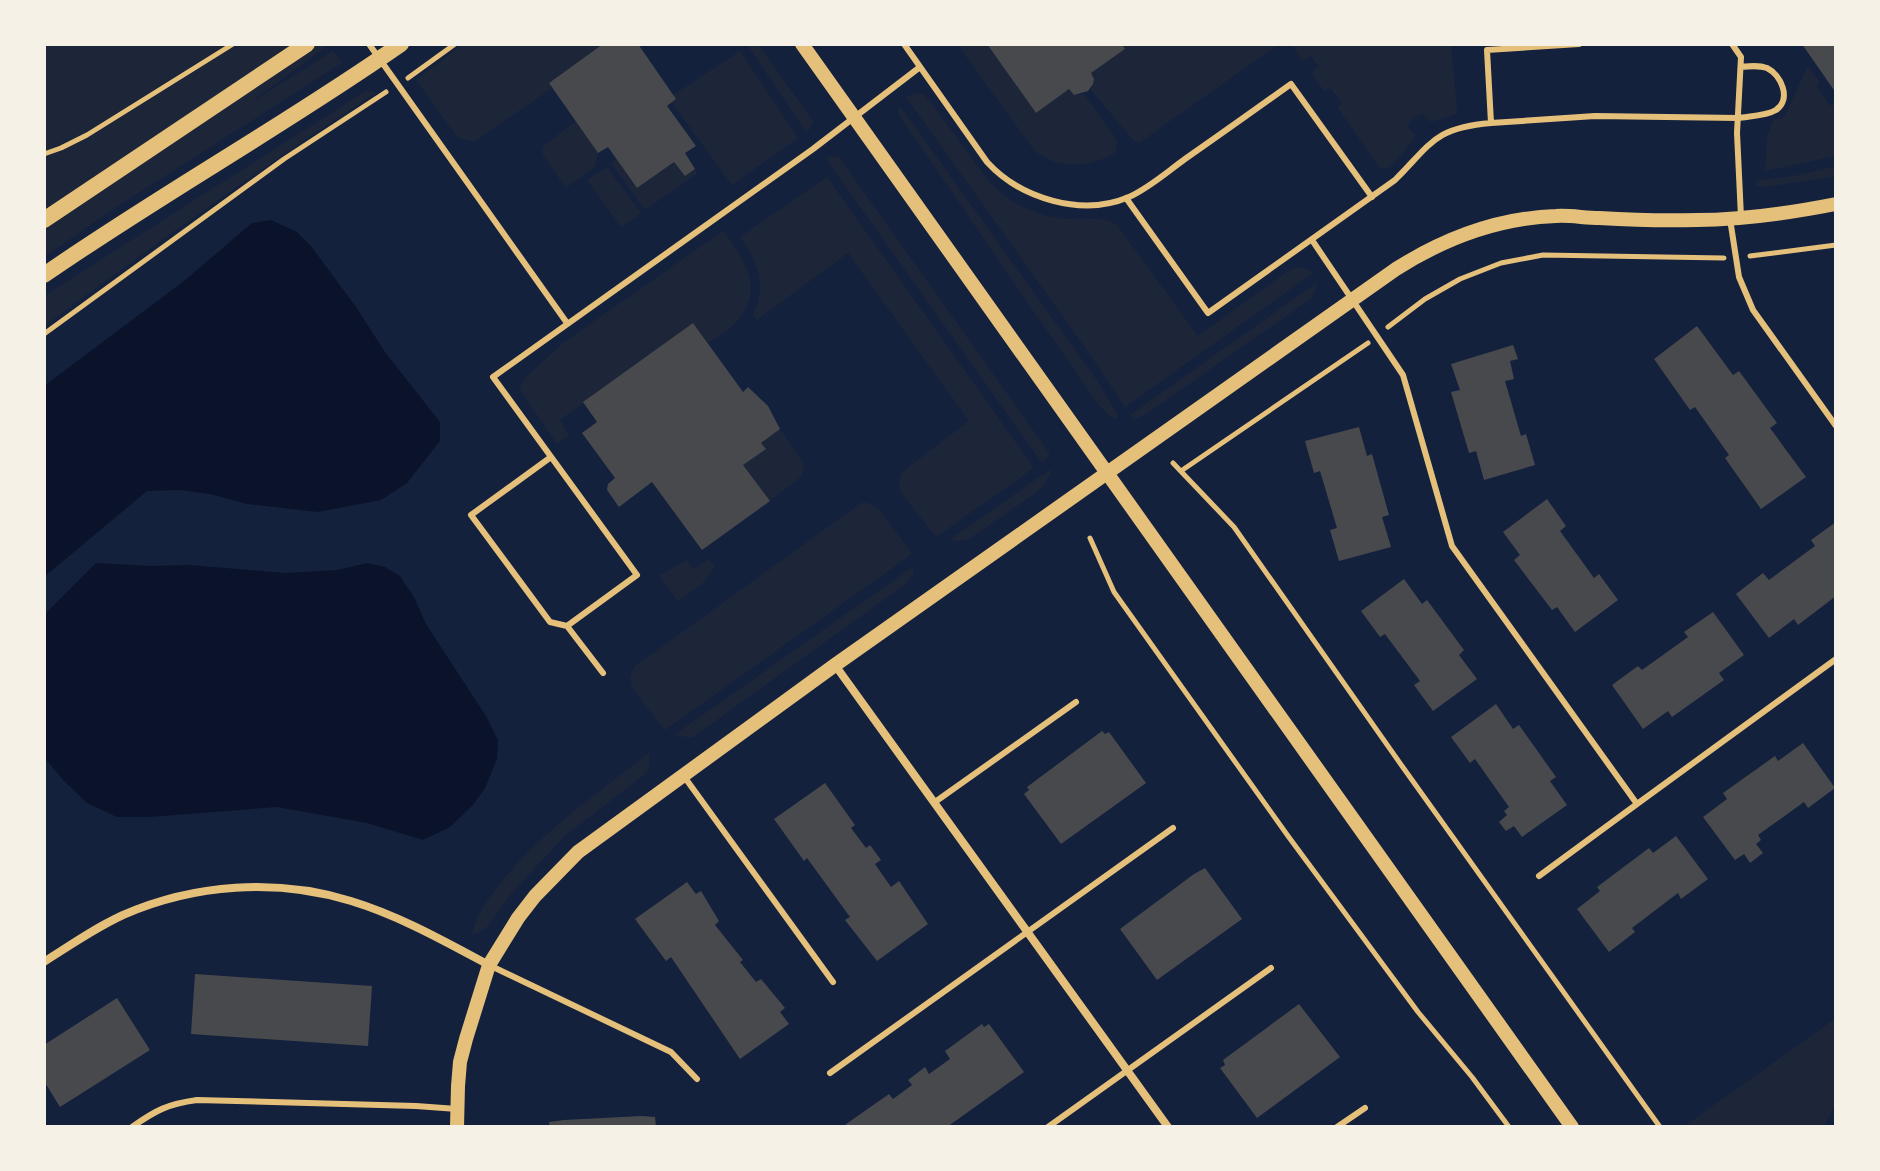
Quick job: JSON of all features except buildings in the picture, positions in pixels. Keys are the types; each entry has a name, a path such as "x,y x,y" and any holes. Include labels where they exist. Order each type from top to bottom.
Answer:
{"main road":[{"path":"44,220 307,44"},
{"path":"44,275 401,44"}],"street":[{"path":"802,44 1572,1127"},
{"path":"457,1127 460,1062 489,965 518,918 578,852 835,665 1418,256 1464,234 1523,219 1558,216 1644,220 1736,218 1836,204"},
{"path":"835,665 1168,1127"},
{"path":"44,962 124,915 178,896 237,887 303,891 349,900 429,932 489,965"}],"lane":[{"path":"369,44 567,323"},
{"path":"904,44 987,162 1013,183 1037,196 1062,203 1094,204 1126,198 1291,84 1372,197"},
{"path":"1491,123 1487,50 1579,44"},
{"path":"1732,44 1741,57 1735,257 1745,294 1753,310 1836,426"},
{"path":"1126,198 1208,313 1395,180 1442,134 1458,127 1491,123 1595,116 1738,118 1778,108 1784,95 1781,82 1770,70 1758,66 1741,67"},
{"path":"567,626 637,575 493,377 719,217 920,67"},
{"path":"1312,240 1403,375 1452,546 1637,804"},
{"path":"551,457 471,515 550,622 567,626 603,673"},
{"path":"1539,876 1836,659"},
{"path":"935,802 1076,702"},
{"path":"683,775 833,982"},
{"path":"830,1073 1173,828"},
{"path":"489,965 671,1052 697,1079"},
{"path":"1048,1127 1271,968"},
{"path":"132,1127 171,1104 197,1100 457,1109"},
{"path":"1337,1127 1365,1108"}],"path":[{"path":"44,154 87,135 233,44"},
{"path":"44,334 284,159 433,62 455,44"},
{"path":"1181,471 1377,336 1425,299 1460,279 1501,263 1543,255 1715,259 1836,245"},
{"path":"1173,463 1234,527 1660,1127"},
{"path":"1090,538 1114,592 1288,836 1418,1012 1509,1127"}],"shaded area":[{"path":"44,44 330,44 247,105 333,51 342,63 44,257"},
{"path":"463,44 603,44 549,83 552,88 474,142 458,138 416,80"},
{"path":"957,44 987,44 1036,113 1069,89 1074,95 1084,94 1115,137 1115,153 1095,162 1073,165 1053,161 1034,150"},
{"path":"1122,44 1279,44 1139,143 1090,89 1094,79 1091,73 1125,49"},
{"path":"1292,44 1454,44 1451,45 1456,114 1431,122 1422,113 1413,119 1407,126 1415,135 1414,139 1393,164 1386,169 1380,168 1337,107 1342,103 1330,88 1324,91 1311,73 1319,66 1310,55 1302,61"},
{"path":"748,46 760,47 813,121 806,132"},
{"path":"740,51 798,138 732,185 671,102 673,95"},
{"path":"1808,66 1819,81 1817,87 1831,106 1836,103 1836,156 1765,171 1767,136 1773,120 1782,118 1786,113"},
{"path":"364,92 376,93 208,207 44,326 44,296"},
{"path":"916,93 930,101 989,182 1008,197 1038,213 1062,218 1102,219 1117,225 1198,336 1291,269 1302,267 1313,273 1125,407 906,97"},
{"path":"900,106 1096,379 1117,413 1117,420 1097,403 1027,303 901,119"},
{"path":"576,121 598,153 595,167 566,188 543,155 542,147"},
{"path":"839,157 1050,454 1042,463 826,159"},
{"path":"616,159 637,188 674,162 685,176 695,169 698,173 645,210 611,163"},
{"path":"1836,166 1836,177 1765,187 1755,184 1759,180"},
{"path":"607,167 641,213 621,227 587,180"},
{"path":"827,177 1034,468 936,537 901,493 900,479 903,471 969,421 848,253 757,320 753,315 760,284 756,265 740,237"},
{"path":"271,220 297,232 311,246 385,352 440,422 440,441 407,483 381,500 318,512 247,504 210,494 178,490 147,491 44,577 44,386 184,281 252,223"},
{"path":"723,231 744,262 751,284 747,307 739,319 708,343 693,323 560,420 569,435 557,444 520,390 525,378 563,343"},
{"path":"1315,284 1312,298 1145,415 1134,420 1130,415"},
{"path":"780,429 804,464 802,476 770,501 743,465 765,449 761,443"},
{"path":"1052,470 1036,493 969,539 949,540 1048,471"},
{"path":"861,503 878,508 912,554 665,730 632,688 630,677 634,667"},
{"path":"708,559 715,566 710,575 678,601 659,576 686,560 694,569"},
{"path":"96,563 189,565 286,573 337,570 367,563 385,567 400,576 414,597 426,624 486,716 498,740 497,759 485,788 473,805 450,827 423,840 367,823 277,807 117,817 87,803 44,757 44,615"},
{"path":"914,566 907,583 692,738 674,735"},
{"path":"649,753 649,769 644,775 566,835 514,890 487,927 472,934 479,914 515,866 570,814"},
{"path":"1836,1018 1836,1105 1823,1127 1683,1127"}]}
